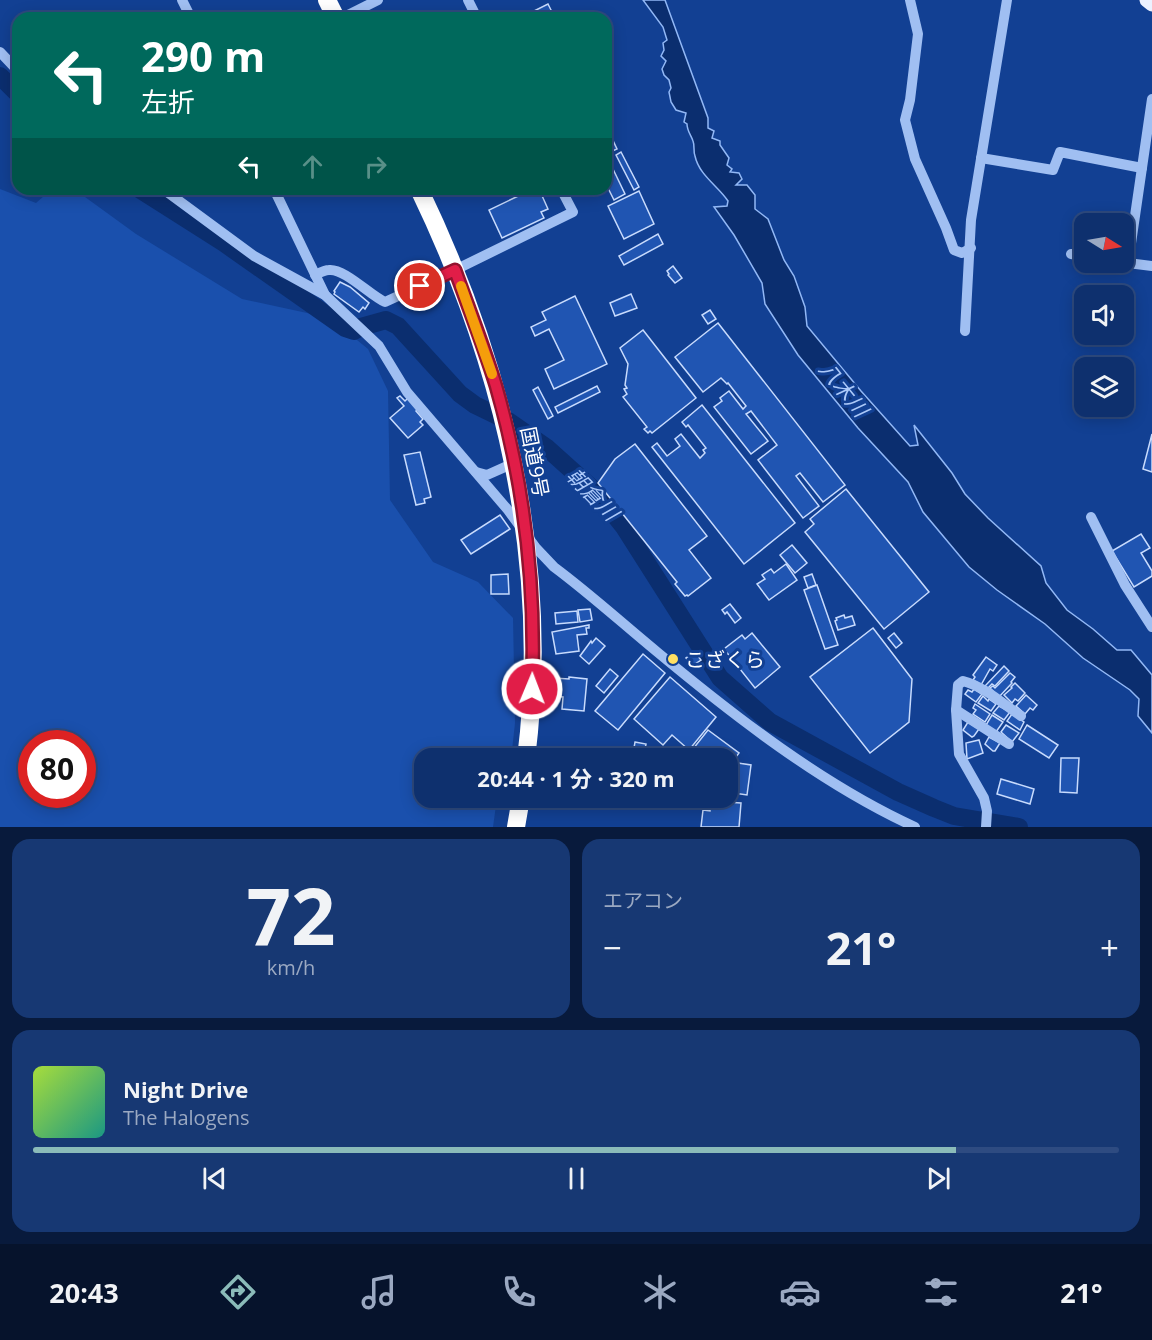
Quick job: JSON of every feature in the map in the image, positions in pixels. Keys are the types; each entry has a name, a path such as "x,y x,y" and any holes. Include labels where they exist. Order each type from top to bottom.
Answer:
{"highway":[{"name":"国道9号","path":"422,195 455,270 482,345 501,406 514,463 525,532 531,594 533,668 527,748"},
{"path":"516,827 519,808"}],"main road":[{"path":"1148,0 1152,4"}],"street":[{"path":"354,12 378,0"},
{"path":"910,0 918,34 910,100 905,120 915,159 954,250 962,253 971,248"},
{"path":"965,330 971,220 1007,0"},
{"path":"0,52 12,65"},
{"path":"1133,213 1152,99"},
{"path":"981,158 1053,170 1060,152 1142,168"},
{"path":"172,195 254,256 325,295 379,346 406,392 554,567 709,695 866,803 915,827"},
{"path":"277,195 325,295"},
{"path":"315,275 333,270 354,280 385,302 573,212 564,195"},
{"path":"1134,264 1152,267"},
{"path":"476,472 487,475 514,463"},
{"path":"1091,517 1125,585 1152,627"},
{"path":"986,826 987,811 979,788 962,763 959,754 956,710 958,685 963,681 988,693 1021,716"},
{"path":"956,710 1009,744"}],"shaded area":[{"path":"0,189 36,203 45,195 82,195 136,234 242,299 330,318 368,349 388,391 390,500 433,562 478,582 513,618 515,723 512,748 414,748 414,808 496,808 493,827 0,827"}],"water":[{"name":"八木川","path":"643,0 665,0 708,118 708,128 714,131 712,138 720,141 720,145 729,158 727,165 732,169 730,172 739,173 742,179 736,185 747,185 755,195 755,209 768,219 784,260 794,276 805,307 807,326 910,446 918,445 914,425 952,473 965,494 1041,566 1046,583 1067,610 1117,650 1131,650 1152,675 1152,733 1138,716 1139,699 1130,690 1083,658 1045,624 969,567 923,512 908,482 858,428 798,355 765,304 762,283 734,235 714,207 727,206 728,201 700,169 694,154 693,141 687,124 684,122 686,113 676,110 671,102 669,80 662,69 666,61 661,56 664,50 663,43 667,40 663,27"}],"building":[{"path":"548,4 552,12 532,12"},
{"path":"612,139 617,149 612,151"},
{"path":"621,152 639,187 634,190 616,155"},
{"path":"612,167 625,194 614,200 612,195"},
{"path":"639,191 654,224 624,239 608,206"},
{"path":"520,195 542,195 548,209 541,212 544,218 502,238 489,210"},
{"path":"658,234 663,244 624,265 619,256"},
{"path":"673,266 682,278 675,283 667,271"},
{"path":"340,282 350,287 369,303 365,309 363,307 359,312 334,294"},
{"path":"631,294 637,308 615,316 610,303"},
{"path":"575,296 607,364 554,389 545,369 564,360 549,329 535,336 531,327 546,320 542,312"},
{"path":"710,310 716,319 708,324 702,315"},
{"path":"718,323 845,485 823,502 800,473 796,476 819,506 803,518 758,460 777,445 751,411 746,414 768,441 751,454 714,407 729,391 743,409 746,406 728,383 721,378 703,392 675,357"},
{"path":"643,330 696,398 652,433 644,429 647,427 623,397 627,394 624,389 627,388 625,385 628,364 620,348"},
{"path":"597,386 600,392 558,413 555,407"},
{"path":"538,387 553,416 548,419 533,390"},
{"path":"400,396 405,401 408,398 423,419 420,422 423,425 408,438 390,418 404,406 397,398"},
{"path":"702,405 795,523 744,564 652,447 657,443 667,456 680,446 675,439 681,434 700,458 706,448 688,425 686,427 682,422"},
{"path":"1152,434 1152,472 1143,469"},
{"path":"635,444 707,536 689,550 711,578 688,596 685,596 675,584 677,582 598,483 615,459"},
{"path":"420,452 431,497 424,499 425,503 416,505 404,455"},
{"path":"846,489 929,592 884,629 805,532 814,524 810,519"},
{"path":"500,515 510,529 471,554 461,540"},
{"path":"1141,534 1150,548 1141,553 1152,571 1152,576 1134,587 1112,551"},
{"path":"792,545 807,563 795,573 780,555"},
{"path":"786,564 797,580 769,600 757,584 765,579 762,575 771,569 774,573"},
{"path":"508,574 509,594 491,594 491,575"},
{"path":"812,574 816,585 808,588 804,577"},
{"path":"817,585 838,645 825,649 804,590"},
{"path":"730,604 741,618 735,623 727,612 725,614 722,610"},
{"path":"590,609 592,620 580,622 578,610"},
{"path":"577,611 578,622 556,624 555,613"},
{"path":"844,615 845,618 852,616 855,625 838,630 836,618"},
{"path":"589,625 589,628 586,628 587,634 577,635 579,651 556,654 552,632"},
{"path":"873,628 912,679 909,722 870,753 810,677"},
{"path":"752,633 780,667 755,688 724,649 742,635 745,639"},
{"path":"894,633 902,643 896,648 888,638"},
{"path":"596,638 605,646 589,664 580,656"},
{"path":"695,652 701,660 692,666 686,658"},
{"path":"643,654 665,673 618,730 595,711"},
{"path":"986,657 997,665 993,671 990,669 981,685 973,680 975,677 973,675"},
{"path":"1004,666 1009,671 995,686 992,684 988,688 985,686"},
{"path":"610,669 618,676 604,693 596,686"},
{"path":"1010,673 1015,677 999,697 990,688 993,686 995,688"},
{"path":"569,677 587,679 584,711 562,709 563,697 553,696 554,678 569,679"},
{"path":"670,677 716,717 691,748 687,748 672,735 663,745 634,719"},
{"path":"1015,683 1025,693 1018,701 1015,699 1012,703 1004,695"},
{"path":"974,689 982,694 976,702 965,694 968,690 972,692"},
{"path":"1026,695 1037,705 1025,714 1016,706"},
{"path":"983,696 996,704 991,711 978,703"},
{"path":"975,704 990,714 985,722 973,714 976,710 973,708"},
{"path":"999,706 1010,712 1004,720 993,713"},
{"path":"1012,714 1024,722 1020,730 1007,721"},
{"path":"992,715 1003,722 996,732 986,725"},
{"path":"968,722 979,729 972,737 963,730"},
{"path":"1006,725 1019,733 1012,742 1001,732"},
{"path":"1027,725 1058,745 1049,758 1019,739"},
{"path":"708,730 732,748 694,748"},
{"path":"989,737 1000,743 995,751 985,744"},
{"path":"979,740 983,753 967,759 966,743"},
{"path":"635,742 646,744 645,748 634,748"},
{"path":"1061,758 1079,758 1077,793 1060,792"},
{"path":"738,763 751,765 747,795 738,794"},
{"path":"1001,779 1034,789 1030,804 997,794"},
{"path":"738,803 741,803 739,827 701,827 703,810 710,811 710,808 738,808"}],"waterway":[{"name":"朝倉川","path":"0,76 12,88"},
{"name":"朝倉川","path":"148,195 224,243 345,328 354,331 386,320 398,326 460,394 475,405 508,421 547,448 596,492 624,527 720,678 770,722 898,792 934,808 954,816 1019,827"}],"slow traffic":[{"path":"461,286 492,374"}],"place":[{"name":"こざくら","path":"673,659"}],"route":[{"path":"420,286 455,270 495,384 514,463 525,532 531,594 532,689"}]}
